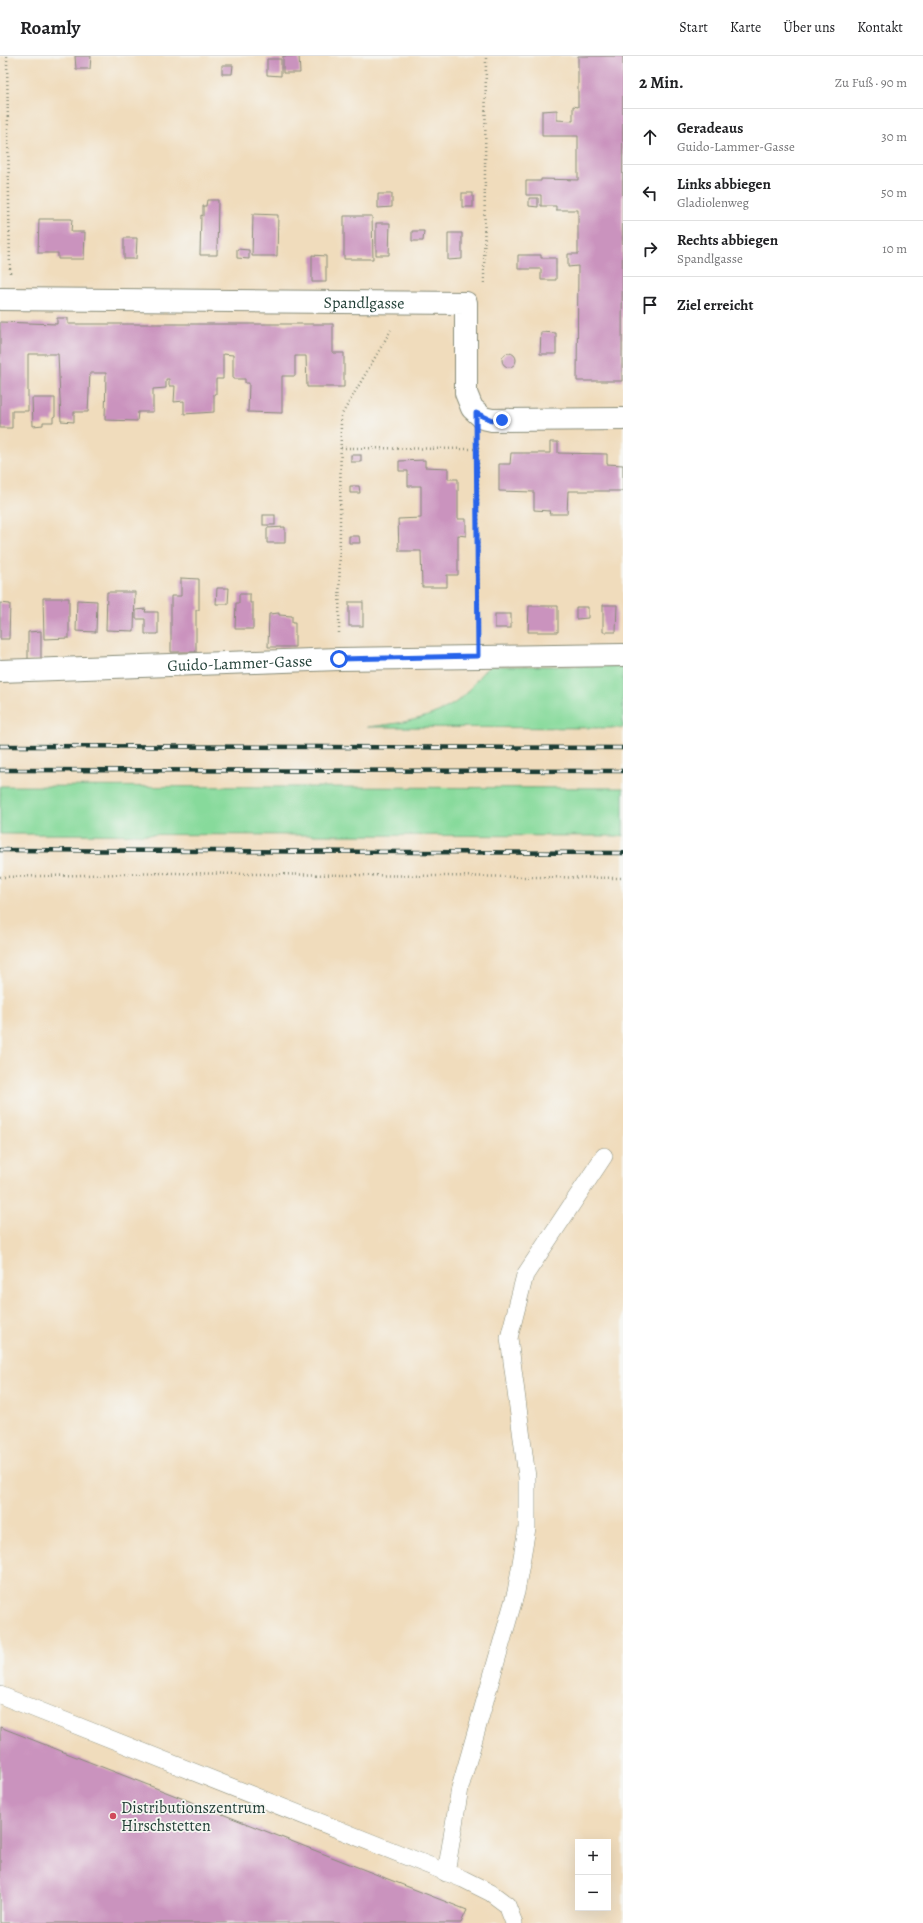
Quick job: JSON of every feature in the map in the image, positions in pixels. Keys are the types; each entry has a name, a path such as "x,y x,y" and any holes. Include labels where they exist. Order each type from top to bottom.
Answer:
{"street":[{"name":"Spandlgasse","path":"5,299 466,303"},
{"path":"466,303 466,393 472,408 476,413 492,420 623,419"},
{"name":"Guido-Lammer-Gasse","path":"0,671 339,659 623,655"}],"lane":[{"path":"446,1873 460,1788 516,1592 527,1528 527,1477 509,1338 525,1275 604,1156"},
{"path":"0,1695 446,1873 491,1893 507,1904 514,1923"}],"path":[{"path":"5,299 6,56"},
{"path":"466,303 484,286 486,56"},
{"path":"339,659 341,416 408,302"},
{"path":"476,413 478,449 478,656"},
{"path":"341,448 478,449"},
{"path":"0,877 174,873 623,878"}],"green space":[{"path":"491,666 623,666 623,728 367,727 393,724 431,715 443,710 465,695 484,671"},
{"path":"0,786 623,788 623,836 0,834"}],"building":[{"path":"75,56 91,56 90,69 76,69"},
{"path":"283,56 299,56 300,73 283,73"},
{"path":"578,56 623,56 622,381 577,381 578,266 568,267 568,254 578,254 578,210 556,210 556,206 541,206 541,195 526,195 526,181 541,181 541,179 578,180 578,136 542,136 542,111 557,110 557,120 573,121 573,106 578,107"},
{"path":"267,59 281,59 281,76 267,75"},
{"path":"222,65 233,65 232,74 222,74"},
{"path":"462,193 473,193 473,207 462,207"},
{"path":"378,194 392,194 392,207 378,208"},
{"path":"529,198 538,198 538,207 529,206"},
{"path":"207,200 218,200 217,255 200,255 201,215 203,216 203,206 206,206"},
{"path":"253,214 278,215 277,256 252,256"},
{"path":"344,216 372,216 373,259 344,259"},
{"path":"39,219 72,219 71,232 85,232 84,259 58,259 58,253 38,253"},
{"path":"376,223 390,223 389,255 376,255"},
{"path":"412,231 424,231 423,241 412,241"},
{"path":"448,233 462,233 462,259 448,260"},
{"path":"124,238 137,238 136,259 124,259"},
{"path":"237,249 249,250 249,259 237,258"},
{"path":"312,255 326,256 326,282 312,282"},
{"path":"518,255 541,255 541,258 556,258 556,280 541,280 541,269 518,269"},
{"path":"57,318 68,318 68,324 333,324 333,353 344,353 344,387 307,387 306,356 295,356 295,376 282,376 282,413 248,412 249,383 245,383 245,379 233,379 233,355 223,354 223,379 216,379 214,412 184,414 184,401 174,402 175,386 169,386 169,379 166,379 166,388 153,389 153,412 138,412 137,421 105,420 106,373 90,373 88,412 74,412 74,422 61,421 58,354 28,354 28,411 12,411 12,428 0,428 0,322 57,324"},
{"path":"541,332 556,333 556,354 540,354"},
{"path":"509,353 514,355 516,360 514,365 509,367 504,365 502,360 504,355"},
{"path":"32,398 55,398 55,416 53,417 53,422 43,422 43,425 33,426"},
{"path":"550,442 558,442 558,453 607,454 607,464 623,465 623,491 568,491 567,514 549,514 550,511 534,510 534,492 499,491 499,464 510,464 511,453 550,453"},
{"path":"351,455 361,455 361,462 351,462"},
{"path":"425,460 425,467 448,468 448,479 458,479 458,519 466,519 466,536 458,535 458,575 447,575 447,587 422,587 421,551 399,551 398,519 421,518 421,486 408,486 408,471 399,471 399,461"},
{"path":"350,486 359,486 360,493 350,493"},
{"path":"263,515 275,515 275,525 263,525"},
{"path":"285,527 285,543 267,543 267,528"},
{"path":"349,536 359,536 360,543 349,543"},
{"path":"181,578 199,579 199,610 196,610 196,652 171,652 171,596 181,596"},
{"path":"217,588 229,588 228,604 216,604"},
{"path":"107,592 135,592 134,631 106,630"},
{"path":"239,594 250,594 250,603 253,603 253,629 235,629 236,603 239,603"},
{"path":"43,598 69,598 69,638 44,639"},
{"path":"77,600 97,601 96,632 76,631"},
{"path":"349,602 363,602 363,626 349,626"},
{"path":"0,603 10,604 9,639 0,639"},
{"path":"603,605 617,605 616,632 603,632"},
{"path":"529,606 558,606 558,632 528,632"},
{"path":"576,607 588,607 588,618 576,619"},
{"path":"146,609 145,612 158,612 158,634 145,634 145,619 136,619 136,610"},
{"path":"279,613 279,615 292,616 292,623 295,623 295,647 268,647 269,614"},
{"path":"495,614 511,614 511,628 495,628"},
{"path":"41,631 41,660 28,660 28,632"},
{"name":"Distributionszentrum Hirschstetten","path":"0,1727 467,1910 461,1923 0,1923"}],"railway":[{"path":"0,746 623,748"},
{"path":"0,770 623,771"},
{"path":"0,850 623,853"}],"place":[{"name":"Distributionszentrum Hirschstetten","path":"113,1816"}],"route":[{"path":"339,659 478,656 478,449 476,413 483,418 502,420"}]}
